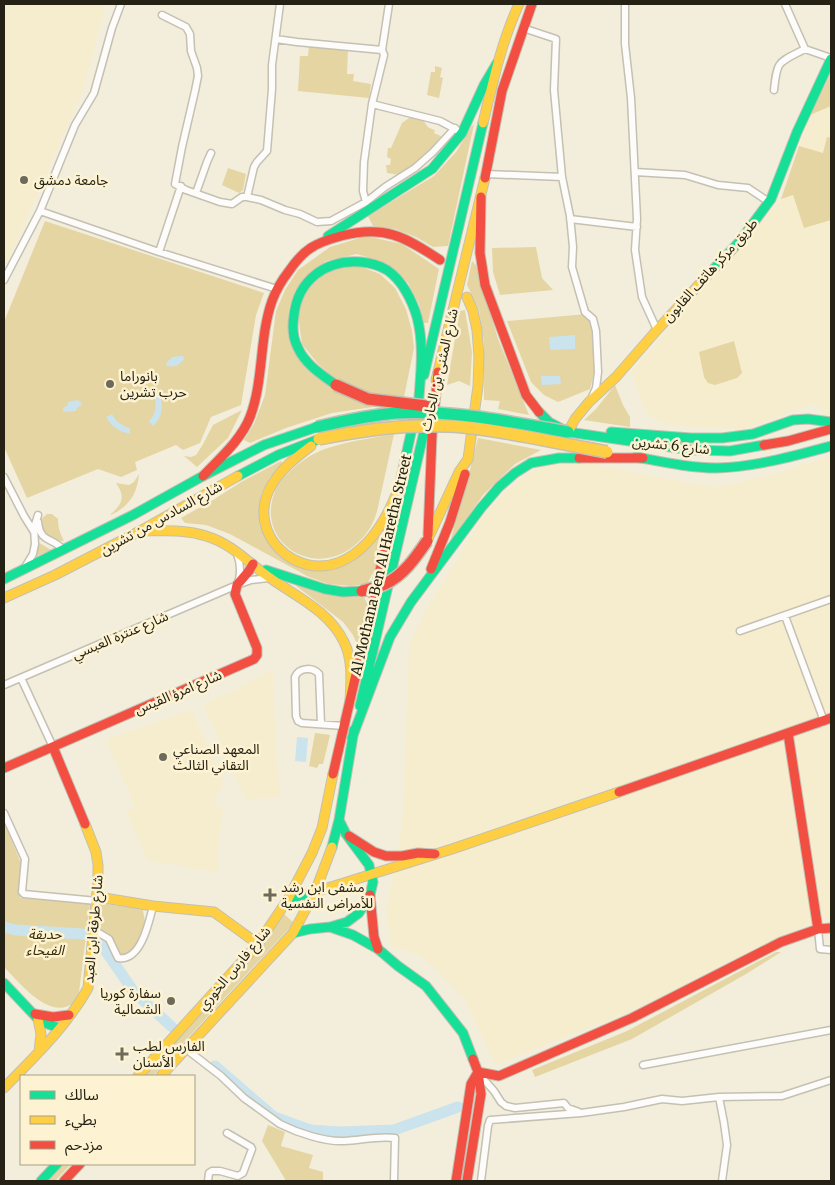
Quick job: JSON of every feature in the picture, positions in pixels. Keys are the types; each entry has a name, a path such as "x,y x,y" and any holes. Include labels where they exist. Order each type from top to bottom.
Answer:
{"main road":[{"path":"203,476 237,440 249,419 256,399 266,324 277,289 297,260 310,247 432,169 459,131 496,63 519,4"},
{"name":"شارع المثنى بن الحارث","path":"352,738 481,197 502,91 532,4"},
{"name":"طريق مركز هاتف القابون","path":"572,432 575,420 590,402 616,377 740,241 769,202 796,132 831,58"},
{"name":"Al Mothana Ben Al Haretha Street","path":"350,702 496,63"},
{"path":"481,197 480,253 485,285 500,328 526,395 537,410 550,422 572,432"},
{"path":"310,247 336,237 371,231 392,235 418,245 440,260"},
{"path":"419,397 421,367 416,316 406,291 397,279 387,270 374,264 358,261 345,261 327,266 313,276 302,287 296,300 292,328 295,343 314,368 336,386 368,399 455,409 503,422 572,432 600,431 691,438 722,438 753,434 793,420 808,419 831,422"},
{"path":"428,578 450,522 464,480 468,459 478,386 479,357 477,330 473,311 467,297"},
{"path":"428,542 432,435 438,372"},
{"name":"شارع السادس من تشرين","path":"4,579 133,516 203,476 264,445 317,427 379,414 408,413 454,415 503,422"},
{"name":"شارع السادس من تشرين","path":"4,598 55,575 140,531 278,455 319,439 379,428 450,426 499,432 607,452"},
{"name":"شارع 6 تشرين","path":"572,432 691,450 730,451 788,442 831,429"},
{"path":"319,439 276,477 269,489 265,502 264,516 270,536 283,553 301,562 318,566 338,562 354,554 382,523 398,490"},
{"name":"شارع 6 تشرين","path":"607,452 688,466 727,467 792,457 831,446"},
{"path":"352,738 390,637 428,578 499,487 515,473 532,463 559,458 643,458"},
{"path":"253,564 279,575 325,589 343,592 362,591 385,584 409,566 428,542 460,472 468,459"},
{"path":"140,531 178,531 212,538 236,551 269,578 321,613 330,621 341,636 348,651 351,673 350,702"},
{"path":"237,585 253,564"},
{"name":"شارع امرؤ القيس","path":"4,768 254,659 258,650 236,597 237,585"},
{"name":"شارع فارس الخوري","path":"139,1075 258,944 288,899 312,853 322,828 350,702"},
{"path":"288,899 452,849 828,720"},
{"path":"788,733 818,929"},
{"name":"شارع فارس الخوري","path":"162,1075 293,933 315,892 332,848 352,738"},
{"name":"شارع طرفة ابن العبد","path":"4,1088 39,1052 69,1016 88,988 97,899 98,865 96,852 52,747"},
{"path":"293,933 310,928 330,927 347,922 359,913 370,895 373,882 369,865 338,820"},
{"path":"346,834 374,852 386,856 418,853 435,854"},
{"path":"370,895 374,937 378,949"},
{"path":"97,899 214,912 258,944"},
{"path":"330,927 353,935 378,949 426,986 463,1033 478,1072 481,1094 467,1181"},
{"path":"478,1072 499,1076 632,1018 781,942 818,929 831,928"},
{"path":"4,983 36,1016 45,1023 59,1028"},
{"path":"36,1016 69,1016"},
{"path":"36,1016 41,1034 39,1052"},
{"path":"456,1181 471,1084 478,1072"},
{"path":"41,1181 56,1165"},
{"path":"64,1181 79,1165"}],"street":[{"path":"4,280 40,211 75,125 94,93 112,28 121,4"},
{"path":"247,197 254,167 268,151 272,65 280,4"},
{"path":"366,202 363,191 364,162 372,104 384,54 382,50 389,4"},
{"path":"625,4 625,44 631,98 637,219 635,250 642,296 657,330"},
{"path":"785,4 805,49 831,58"},
{"path":"162,15 186,27 188,30 191,38 191,51 197,68 198,76 175,184 186,190 220,202 232,204 242,197 247,197 261,200 318,222 331,221 366,202 415,168 459,131 440,121 372,104"},
{"path":"523,28 556,38 554,90 562,177 573,247 572,267 585,312 593,319 596,331 598,372 596,388 590,402"},
{"path":"276,39 382,50"},
{"path":"774,90 777,70 781,62 805,49"},
{"path":"196,194 211,153"},
{"path":"635,172 685,174 718,185 748,188 769,202"},
{"path":"486,174 562,177"},
{"path":"159,252 181,186"},
{"path":"40,211 159,252 277,289"},
{"path":"570,219 636,227"},
{"path":"4,477 34,532"},
{"path":"24,570 33,554 35,544 34,528 38,517 38,529 42,536 59,545 63,550"},
{"path":"236,551 239,558 240,571 237,585"},
{"name":"شارع عنترة العبسي","path":"4,685 237,585 251,580 269,578"},
{"path":"740,631 831,600"},
{"path":"785,616 828,720"},
{"path":"321,724 319,674 314,670 300,670 295,677 297,718 302,723 344,726"},
{"path":"21,678 52,747"},
{"path":"4,813 25,858 22,892 24,894 97,899"},
{"path":"94,930 109,939 118,958 128,957 137,949 145,934 153,906"},
{"path":"818,929 820,949 831,950"},
{"path":"643,1065 831,1030"},
{"path":"186,1049 221,1076 244,1098 287,1127 324,1139 343,1141 384,1137 395,1138 394,1181"},
{"path":"478,1072 506,1106 514,1108 564,1103 568,1108 581,1113"},
{"path":"481,1181 490,1120 581,1113 662,1099 682,1101 719,1097 782,1096 831,1080"},
{"path":"719,1097 727,1145 722,1181"},
{"path":"208,1181 212,1171 220,1171 238,1176 243,1173 251,1147 227,1133"}],"shaded area":[{"name":"جامعة دمشق","path":"4,4 106,4 83,90 4,270"},
{"path":"831,106 831,414 824,416 816,403 744,429 679,426 656,421 646,412 641,402 632,371 781,199 810,115"},
{"path":"831,456 831,918 823,919 774,939 630,1012 495,1065 464,998 417,953 391,947 386,910 402,828 409,645 424,613 485,513 508,489 535,469 561,461 588,462 647,475 717,487 770,475"},
{"path":"273,670 276,755 281,797 246,800 203,704 230,693"},
{"path":"186,711 193,713 223,779 223,786 217,793 215,806 223,808 218,849 219,873 147,860 126,811 135,807 106,740"}],"green space":[{"path":"309,46 348,49 347,74 354,74 353,81 371,84 369,98 298,91 300,56 308,56"},
{"path":"435,66 442,68 440,77 443,78 439,98 427,95 431,72 435,72"},
{"path":"831,73 831,106 810,115"},
{"path":"409,118 422,120 428,127 435,130 434,133 441,136 422,157 400,175 387,173 386,165 390,165 391,159 387,157 388,148 391,148 402,123"},
{"path":"474,124 448,246 433,247 416,237 395,229 373,226 368,216 434,176 456,152"},
{"path":"827,137 831,138 831,220 804,228 793,195 781,199 799,146 823,153"},
{"path":"228,168 246,174 243,190 239,193 222,185"},
{"path":"45,221 264,293 256,315 241,405 211,417 200,443 183,450 176,445 135,462 137,470 121,477 98,469 27,498 4,447 4,322"},
{"path":"366,236 402,244 439,269 428,323 421,323 419,304 408,283 388,264 357,254 326,261 296,289 289,308 288,335 340,393 373,407 332,413 286,428 250,443 244,440 254,424 265,395 276,311 285,290 298,270 330,247"},
{"path":"536,247 542,278 553,290 500,295 493,272 492,248"},
{"path":"472,261 476,265 498,339 529,415 498,409 500,401 484,400 484,341 479,310 467,285"},
{"path":"359,266 380,274 395,288 406,309 414,348 404,397 367,394 337,381 318,364 302,344 298,315 304,294 320,276 337,268"},
{"path":"465,310 472,352 470,386 459,381 447,385 460,311"},
{"path":"587,314 592,326 595,369 590,389 558,402 544,395 531,382 507,321"},
{"path":"734,341 742,373 737,378 715,385 708,383 704,377 699,352"},
{"path":"615,385 630,417 630,427 584,420 596,409"},
{"path":"242,410 228,438 197,467 184,456 191,457 196,455 213,425"},
{"path":"394,434 376,514 368,531 361,539 345,552 330,558 315,559 301,555 288,548 279,538 273,525 271,510 276,488 284,477 299,463 329,448"},
{"path":"478,438 541,450 515,464 483,495 450,542 466,485"},
{"path":"281,461 284,466 270,477 261,494 259,514 272,549 332,570 352,562 369,548 378,535 382,538 376,567 367,584 351,586 329,584 309,577 230,534 206,525 185,523 181,518 241,482"},
{"path":"139,474 131,499 123,508 111,515 118,507 122,496 116,483 129,485 134,482"},
{"path":"47,514 52,514 58,519 58,525 64,541 49,539 43,532 39,521"},
{"path":"38,542 51,550 34,557"},
{"path":"282,575 363,596 368,605 361,643 356,642 343,622"},
{"path":"315,733 330,735 323,764 319,764 317,768 309,766"},
{"name":"حديقة الفيحاء","path":"4,822 21,863 20,898 90,904 79,992 74,1002 65,1007 55,1008 36,998 4,967"},
{"path":"101,903 143,910 146,928 132,951 121,956 110,938 99,932"},
{"path":"284,914 294,923 171,1056 167,1051 261,948"},
{"path":"776,952 781,952 632,1039 535,1077 532,1070 627,1031"},
{"path":"166,1052 171,1057 154,1075 144,1075"},
{"path":"268,1125 285,1132 281,1146 313,1155 309,1168 323,1172 323,1181 285,1181 262,1141"},
{"path":"61,1165 70,1165 55,1181 46,1181"}],"water":[{"path":"575,335 575,349 550,350 549,337"},
{"path":"183,356 184,359 179,365 167,366 166,363 172,357"},
{"path":"541,376 560,376 561,384 542,385"},
{"path":"160,394 162,402 161,411 159,419 153,426 149,421 155,409 154,396"},
{"path":"77,400 82,403 76,411 63,411 68,402"},
{"path":"112,414 120,423 130,428 130,434 119,430 110,423 106,417"},
{"path":"297,737 308,738 306,762 295,761"}],"waterway":[{"path":"4,927 16,930 83,934"},
{"path":"102,941 105,950 134,992 172,1027"},
{"path":"215,1066 274,1117 310,1130 340,1132 394,1130 458,1107"}],"traffic: fast":[{"path":"706,277 740,241 771,199 797,132 831,59"},
{"path":"328,236 432,169 462,133 484,85 497,63"},
{"path":"424,375 483,123"},
{"path":"336,385 309,364 301,354 294,336 294,315 301,292 316,274 336,264 364,262 374,264 392,274 402,285 412,304 421,337 419,397"},
{"path":"395,505 417,406"},
{"path":"360,706 430,406"},
{"path":"539,412 549,422 568,432 691,450 730,451 764,445"},
{"path":"317,427 376,415 439,413 526,424 568,432"},
{"path":"611,432 691,438 722,438 753,434 793,420 808,419 831,422"},
{"path":"4,579 133,515 264,445 317,427"},
{"path":"238,476 278,455 319,439"},
{"path":"636,457 687,466 717,468 760,463 831,446"},
{"path":"352,738 390,637 411,602 481,508 499,487 515,473 531,463 559,458 579,458"},
{"path":"266,570 325,589 343,592 362,591"},
{"path":"332,847 339,820 354,730"},
{"path":"293,933 330,927 347,922 359,913 370,895 373,882 369,865 346,834 339,820"},
{"path":"288,899 315,892"},
{"path":"330,927 353,935 378,949 426,986 463,1033 473,1059"},
{"path":"4,983 38,1019 59,1028"},
{"path":"41,1181 56,1165"}],"traffic: slow":[{"path":"483,123 502,48 519,4"},
{"path":"436,380 485,178"},
{"path":"568,432 575,419 589,402 616,377 706,277"},
{"path":"427,541 459,472 468,459 478,386 479,357 477,330 473,311 467,297"},
{"path":"319,439 383,428 448,426 468,427 607,452"},
{"path":"311,446 293,460 277,477 269,490 264,506 265,522 270,537 292,559 307,565 323,566 340,562 350,557 360,550 376,532 398,490"},
{"path":"4,598 55,575 140,531 238,476"},
{"path":"141,531 182,531 215,539 231,548 320,612 337,631 347,649 351,671 350,702"},
{"path":"139,1075 258,944 288,899 312,853 322,828 333,774"},
{"path":"315,892 452,849 619,792"},
{"path":"4,1088 60,1028 88,988 98,865 96,852 85,824"},
{"path":"162,1075 293,933 315,892 332,847"},
{"path":"98,897 153,906 214,912 258,944"},
{"path":"38,1019 41,1034 39,1051"}],"traffic: jam":[{"path":"485,178 502,91 532,4"},
{"path":"481,197 480,253 485,285 526,395 539,412"},
{"path":"203,476 236,441 250,417 258,388 265,330 272,301 277,289 294,263 305,252 317,244 341,236 356,233 382,232 404,239 440,260"},
{"path":"428,535 432,435 438,372"},
{"path":"336,385 368,399 426,406"},
{"path":"764,445 788,441 831,429"},
{"path":"579,458 643,458"},
{"path":"431,569 450,522 465,474"},
{"path":"333,774 395,505"},
{"path":"362,591 385,584 398,576 427,541"},
{"path":"4,768 254,659 257,655 257,648 235,594 237,585 253,564"},
{"path":"619,792 831,718"},
{"path":"788,733 818,929"},
{"path":"53,747 85,824"},
{"path":"349,836 374,852 386,856 418,853 435,854"},
{"path":"370,895 374,937 378,949"},
{"path":"473,1059 478,1072 499,1076 632,1018 781,942 818,929 831,928"},
{"path":"35,1014 53,1017 69,1015"},
{"path":"456,1181 471,1084 478,1072"},
{"path":"467,1181 481,1094 478,1072"},
{"path":"64,1181 79,1165"}],"place":[{"name":"جامعة دمشق","path":"24,180"},
{"name":"بانوراما حرب تشرين","path":"110,384"},
{"name":"المعهد الصناعي التقاني الثالث","path":"163,757"},
{"name":"مشفى ابن رشد للأمراض النفسية","path":"270,895"},
{"name":"سفارة كوريا الشمالية","path":"171,1001"},
{"name":"الفارس لطب الأسنان","path":"122,1054"}]}
